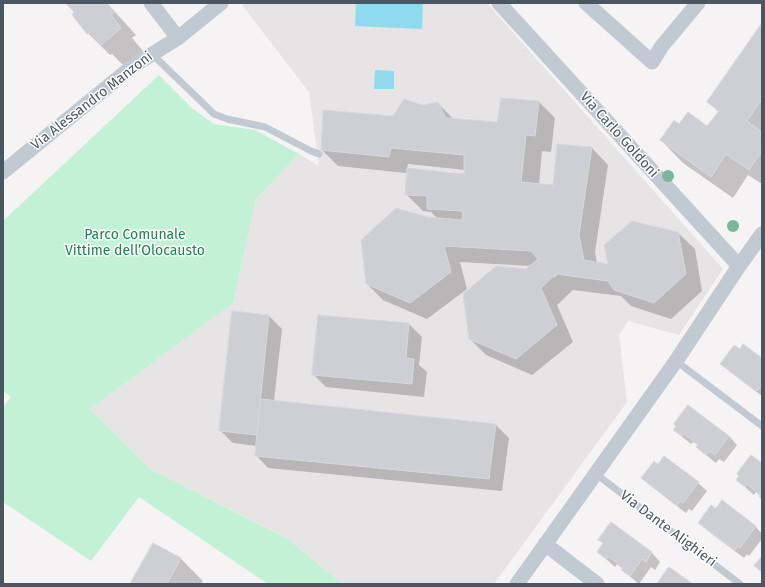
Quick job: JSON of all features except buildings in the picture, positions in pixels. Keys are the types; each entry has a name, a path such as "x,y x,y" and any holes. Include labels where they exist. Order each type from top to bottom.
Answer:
{"street":[{"path":"151,3 178,38"},
{"name":"Via Alessandro Manzoni","path":"3,172 132,66 178,38 221,3"},
{"name":"Via Carlo Goldoni","path":"499,3 739,266"},
{"path":"586,3 652,62 662,46 695,4"},
{"path":"517,584 676,361 762,234"},
{"path":"545,544 597,584"}],"lane":[{"path":"152,54 214,114 265,127 319,154"},
{"path":"676,361 762,426"},
{"name":"Via Dante Alighieri","path":"596,474 740,584"}],"shaded area":[{"path":"244,3 487,3 723,269 679,335 628,321 619,335 627,402 494,584 342,584 288,539 150,469 90,409 233,303 256,199 299,154 319,166 309,92 242,5"}],"green space":[{"name":"Parco Comunale Vittime dell’Olocausto","path":"159,75 193,109 214,124 255,130 299,154 256,199 233,303 90,409 150,469 288,539 342,584 268,584 139,497 91,561 3,502 3,407 11,397 3,391 3,221"}],"water":[{"path":"356,3 423,3 422,29 355,26"},
{"path":"375,70 394,71 394,89 374,89"}]}
